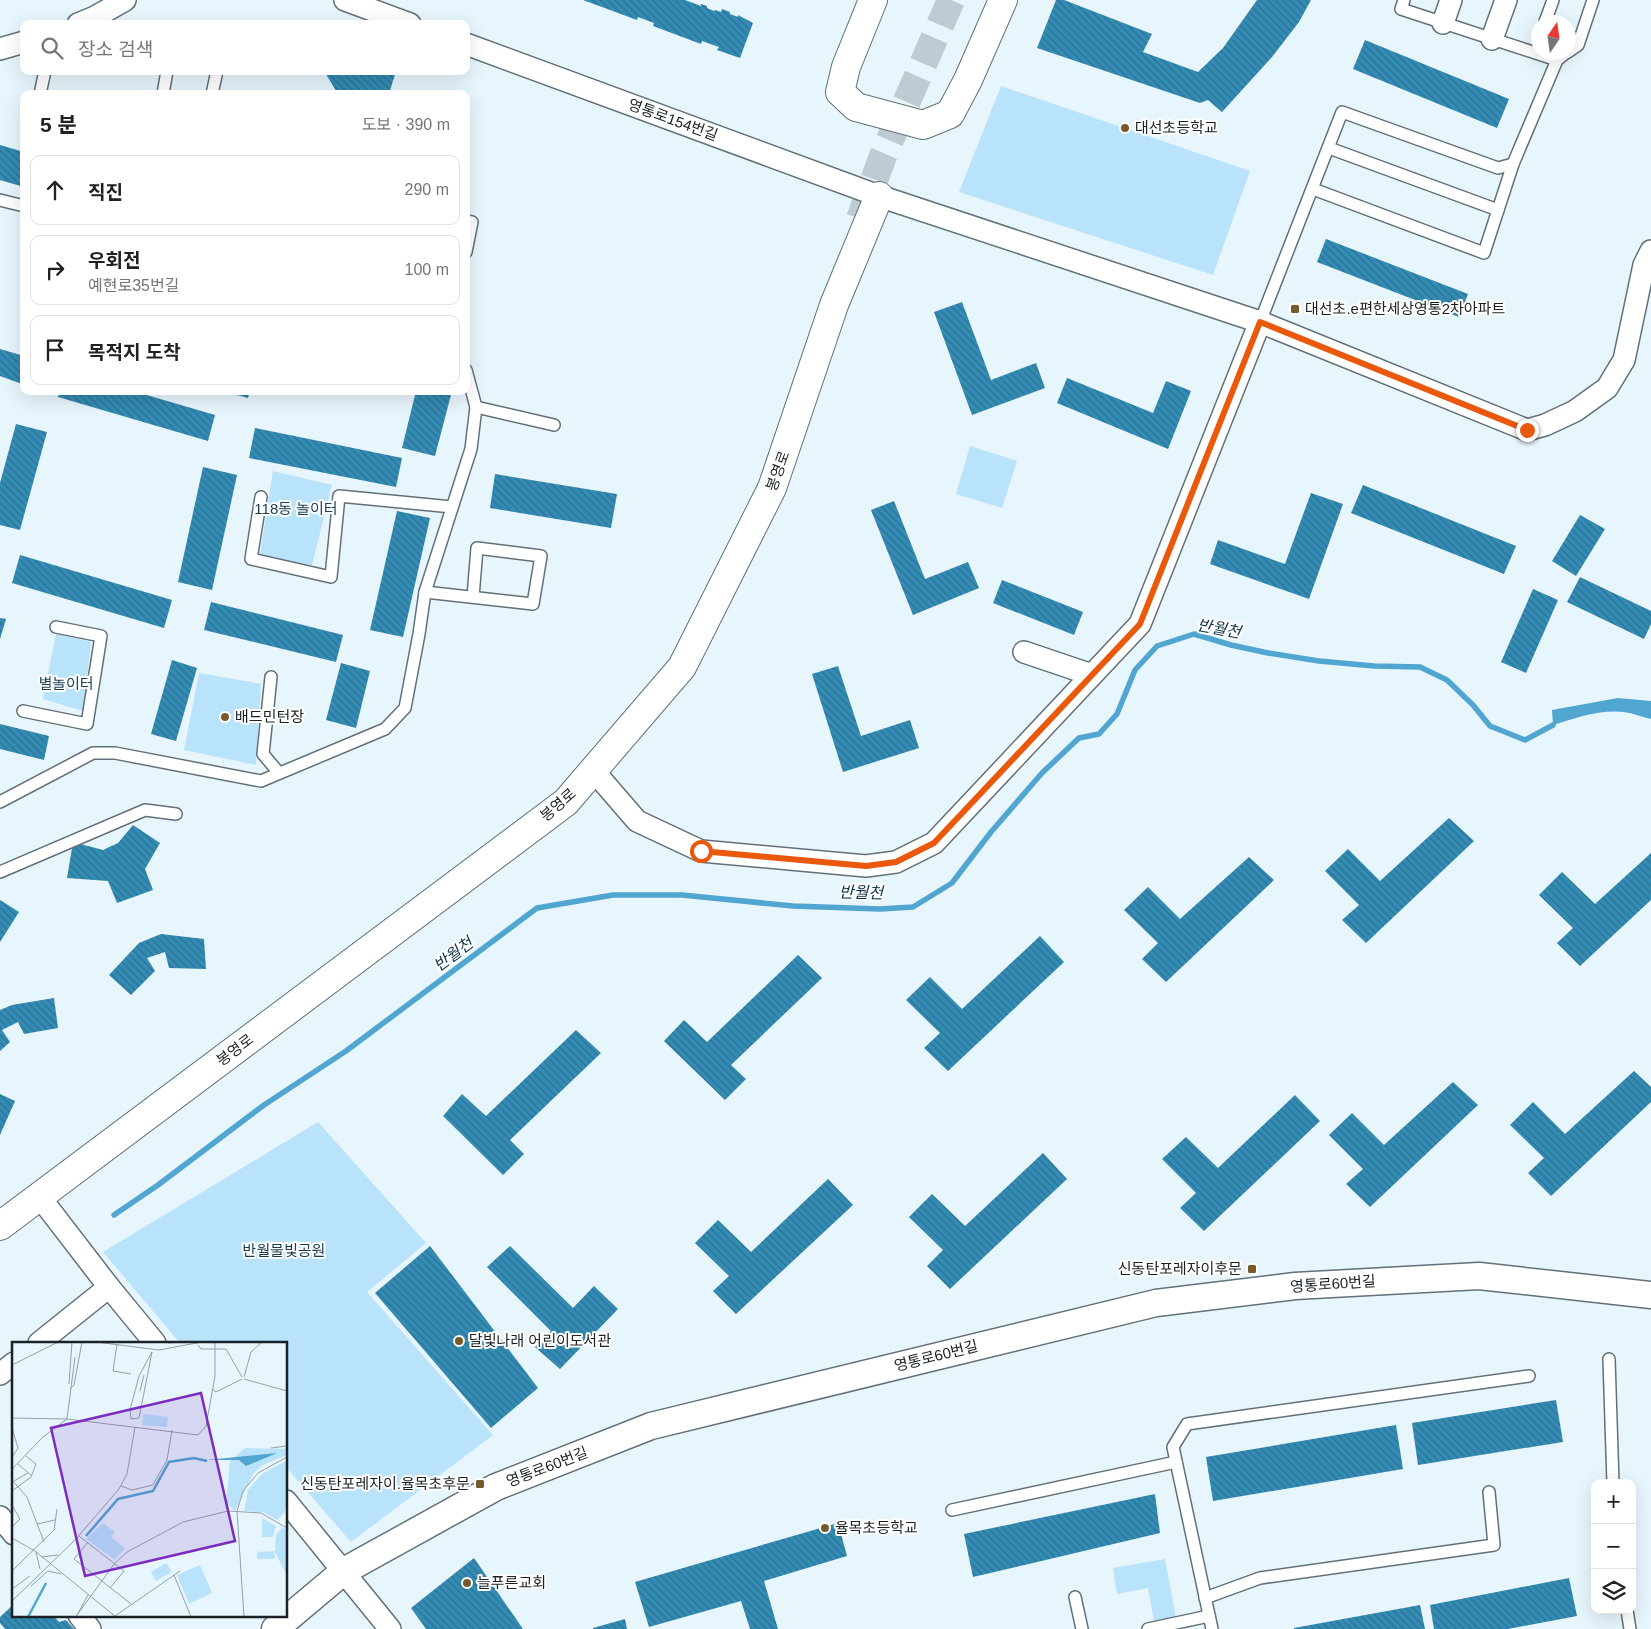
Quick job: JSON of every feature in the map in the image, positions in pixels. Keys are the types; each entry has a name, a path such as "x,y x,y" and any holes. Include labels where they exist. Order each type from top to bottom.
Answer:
{"highway":[{"path":"872,0 846,66 840,92 856,107 923,125 950,114 968,80 1003,0"},
{"name":"봉영로","path":"0,1226 566,802 682,667 772,488 834,306 879,196"}],"street":[{"path":"87,20 125,0"},
{"path":"345,0 399,20"},
{"path":"1443,23 1451,0"},
{"path":"1492,39 1506,0"},
{"path":"0,49 20,43"},
{"name":"영통로154번길","path":"470,45 879,196 1260,322 1527,430 1545,425 1575,411 1607,388 1624,360 1644,265 1651,252"},
{"path":"593,770 637,821 701,851 866,866 896,862 934,843 1140,624 1260,322"},
{"path":"1024,652 1092,675"},
{"path":"39,1196 109,1288 154,1342"},
{"name":"영통로60번길","path":"275,1629 344,1571 496,1487 651,1426 1156,1303 1295,1286 1479,1276 1651,1295"},
{"path":"40,1342 109,1288"},
{"path":"0,1374 12,1365"},
{"path":"288,1503 390,1629"},
{"path":"0,1517 12,1532"},
{"path":"79,1616 90,1629"}],"lane":[{"path":"1404,0 1401,9 1492,39 1531,47"},
{"path":"1548,15 1553,0"},
{"path":"1576,46 1593,0"},
{"path":"1313,189 1484,253 1513,164 1557,60"},
{"path":"41,90 44,75"},
{"path":"164,90 166,75"},
{"path":"213,90 216,75"},
{"path":"1260,322 1342,112 1498,168 1513,164"},
{"path":"1329,148 1498,210"},
{"path":"0,200 20,205"},
{"path":"0,802 93,753 115,753 261,781 385,729 405,708 425,592 471,449 476,407 470,385"},
{"path":"476,407 554,425"},
{"path":"261,497 251,559 331,577 339,496 452,507"},
{"path":"425,592 533,604 541,556 477,548 473,597"},
{"path":"23,711 87,724 101,636 56,626"},
{"path":"271,677 264,754 279,773"},
{"path":"0,872 145,810 176,814"},
{"path":"1609,1359 1613,1479"},
{"path":"1212,1629 1173,1447 1187,1424 1529,1376"},
{"path":"952,1510 1176,1462"},
{"path":"1205,1598 1260,1578 1494,1545 1489,1492"},
{"path":"1075,1597 1082,1629"},
{"path":"1628,1614 1630,1629"},
{"path":"1148,1629 1209,1616"}],"green space":[{"path":"1001,86 1250,171 1213,275 959,192"},
{"path":"970,446 1017,461 1002,508 956,494"},
{"name":"118동 놀이터","path":"273,471 332,485 312,565 265,559 260,554"},
{"name":"별놀이터","path":"56,634 91,642 83,711 43,699"},
{"name":"배드민턴장","path":"199,673 261,684 256,765 184,750"},
{"name":"반월물빛공원","path":"318,1122 426,1243 367,1292 493,1435 351,1542 288,1469 288,1342 179,1342 103,1252"},
{"path":"1165,1559 1176,1618 1154,1621 1148,1588 1117,1594 1113,1568"}],"water":[{"path":"1618,698 1651,701 1651,719 1615,711 1588,715 1553,725 1552,710"}],"building":[{"path":"583,0 685,0 701,6 701,4 707,6 707,8 714,11 721,12 722,9 753,23 740,58 717,50 719,47 702,41 701,44 653,26 654,23 638,17 637,20"},
{"path":"1056,0 1064,0 1152,34 1143,52 1198,72 1223,48 1257,0 1311,0 1299,22 1272,57 1222,112 1208,100 1200,103 1037,48"},
{"path":"1365,40 1509,99 1497,128 1353,69"},
{"path":"326,75 395,75 390,90 336,90"},
{"path":"0,145 20,151 20,186 0,180"},
{"path":"1326,239 1468,294 1459,317 1317,262"},
{"path":"962,302 991,380 1036,363 1045,388 972,415 934,312"},
{"path":"0,349 20,355 20,383 0,376"},
{"path":"1067,378 1153,413 1166,381 1191,391 1168,449 1057,403"},
{"path":"59,395 147,395 215,415 208,441 58,397"},
{"path":"237,395 249,395 248,398"},
{"path":"415,395 451,395 435,456 402,448"},
{"path":"16,424 47,432 20,530 0,525 0,483"},
{"path":"255,428 402,458 396,487 249,458"},
{"path":"203,467 237,475 212,590 178,582"},
{"path":"495,474 617,494 611,528 490,508"},
{"path":"1363,485 1516,546 1504,574 1351,513"},
{"path":"1311,493 1343,504 1309,599 1210,564 1218,540 1285,564"},
{"path":"894,501 925,579 968,562 979,588 913,615 871,510"},
{"path":"397,511 430,518 403,637 370,630"},
{"path":"1580,515 1605,529 1576,576 1552,561"},
{"path":"20,555 172,600 164,628 12,583"},
{"path":"1580,577 1651,611 1651,624 1644,639 1567,602"},
{"path":"1002,580 1083,612 1074,635 993,603"},
{"path":"1533,589 1558,600 1526,673 1501,662"},
{"path":"211,602 343,635 336,662 204,630"},
{"path":"0,618 6,619 0,639"},
{"path":"172,660 197,668 176,741 151,734"},
{"path":"341,663 370,671 356,728 326,720"},
{"path":"838,666 861,736 910,720 919,748 843,772 812,674"},
{"path":"0,724 49,736 44,760 0,749"},
{"path":"1449,818 1474,841 1366,943 1342,920 1359,905 1325,871 1348,849 1380,881"},
{"path":"133,825 160,843 145,869 153,890 117,903 108,881 67,878 73,842 103,850 118,843"},
{"path":"1651,853 1651,900 1580,966 1557,943 1573,928 1539,895 1562,872 1595,904"},
{"path":"1249,857 1274,880 1166,982 1142,959 1158,943 1124,910 1148,887 1180,919"},
{"path":"0,900 19,912 0,942"},
{"path":"161,934 204,939 206,969 169,968 165,952 147,958 155,971 131,995 109,975 139,943"},
{"path":"1040,936 1064,962 948,1071 924,1048 940,1033 906,1000 930,977 962,1009"},
{"path":"798,955 822,978 731,1065 746,1079 725,1100 664,1041 684,1020 707,1042"},
{"path":"54,998 58,1028 24,1034 18,1022 2,1030 10,1042 0,1051 0,1010 12,1005"},
{"path":"576,1030 601,1053 510,1140 524,1154 503,1175 443,1116 462,1094 486,1116"},
{"path":"1634,1071 1651,1087 1651,1102 1551,1196 1528,1173 1544,1158 1510,1125 1533,1102 1565,1134"},
{"path":"1453,1082 1478,1105 1370,1207 1346,1184 1363,1169 1329,1135 1352,1113 1384,1145"},
{"path":"0,1094 15,1101 0,1135"},
{"path":"1295,1095 1320,1121 1204,1231 1180,1208 1196,1193 1162,1159 1186,1137 1218,1168"},
{"path":"1043,1153 1067,1179 950,1289 927,1266 943,1250 909,1217 932,1194 965,1226"},
{"path":"828,1179 853,1205 736,1314 713,1291 729,1276 695,1243 718,1220 751,1252"},
{"name":"달빛나래 어린이도서관","path":"430,1246 538,1388 491,1428 375,1293"},
{"path":"510,1246 573,1308 594,1286 618,1309 560,1369 535,1347 551,1331 487,1267"},
{"path":"1556,1400 1563,1442 1418,1465 1412,1423"},
{"path":"1396,1425 1403,1469 1213,1501 1206,1457"},
{"path":"1155,1494 1160,1533 973,1577 964,1534"},
{"path":"838,1523 847,1556 764,1581 778,1629 750,1629 741,1601 649,1627 635,1582"},
{"name":"늘푸른교회","path":"474,1558 523,1629 426,1629 411,1608"},
{"path":"1569,1578 1577,1616 1508,1629 1434,1629 1430,1605"},
{"path":"1420,1605 1425,1629 1294,1629 1294,1628"},
{"path":"12,1606 12,1616 54,1616 59,1622 66,1620 74,1629 5,1629 0,1623 0,1617"},
{"path":"625,1619 627,1629 593,1629 593,1628"}],"waterway":[{"name":"반월천","path":"114,1215 158,1185 264,1105 346,1051 537,908 613,895 682,895 793,906 880,909 913,907 952,883 991,832 1042,773 1079,738 1099,734 1117,714 1135,670 1157,646 1194,634 1268,653 1319,661 1374,666 1420,667 1447,680 1473,705 1490,726 1525,740 1553,725"}],"tunnel":[{"path":"860,219 883,156 951,0"}],"place":[{"name":"대선초등학교","path":"1125,128"},
{"name":"대선초.e편한세상영통2차아파트","path":"1295,309"},
{"name":"배드민턴장","path":"225,717"},
{"name":"신동탄포레자이후문","path":"1252,1269"},
{"name":"달빛나래 어린이도서관","path":"459,1341"},
{"name":"신동탄포레자이.율목초후문","path":"480,1484"},
{"name":"율목초등학교","path":"825,1528"},
{"name":"늘푸른교회","path":"467,1583"}],"route":[{"path":"701,851 866,866 896,862 934,843 1140,624 1260,322 1527,430"}]}
